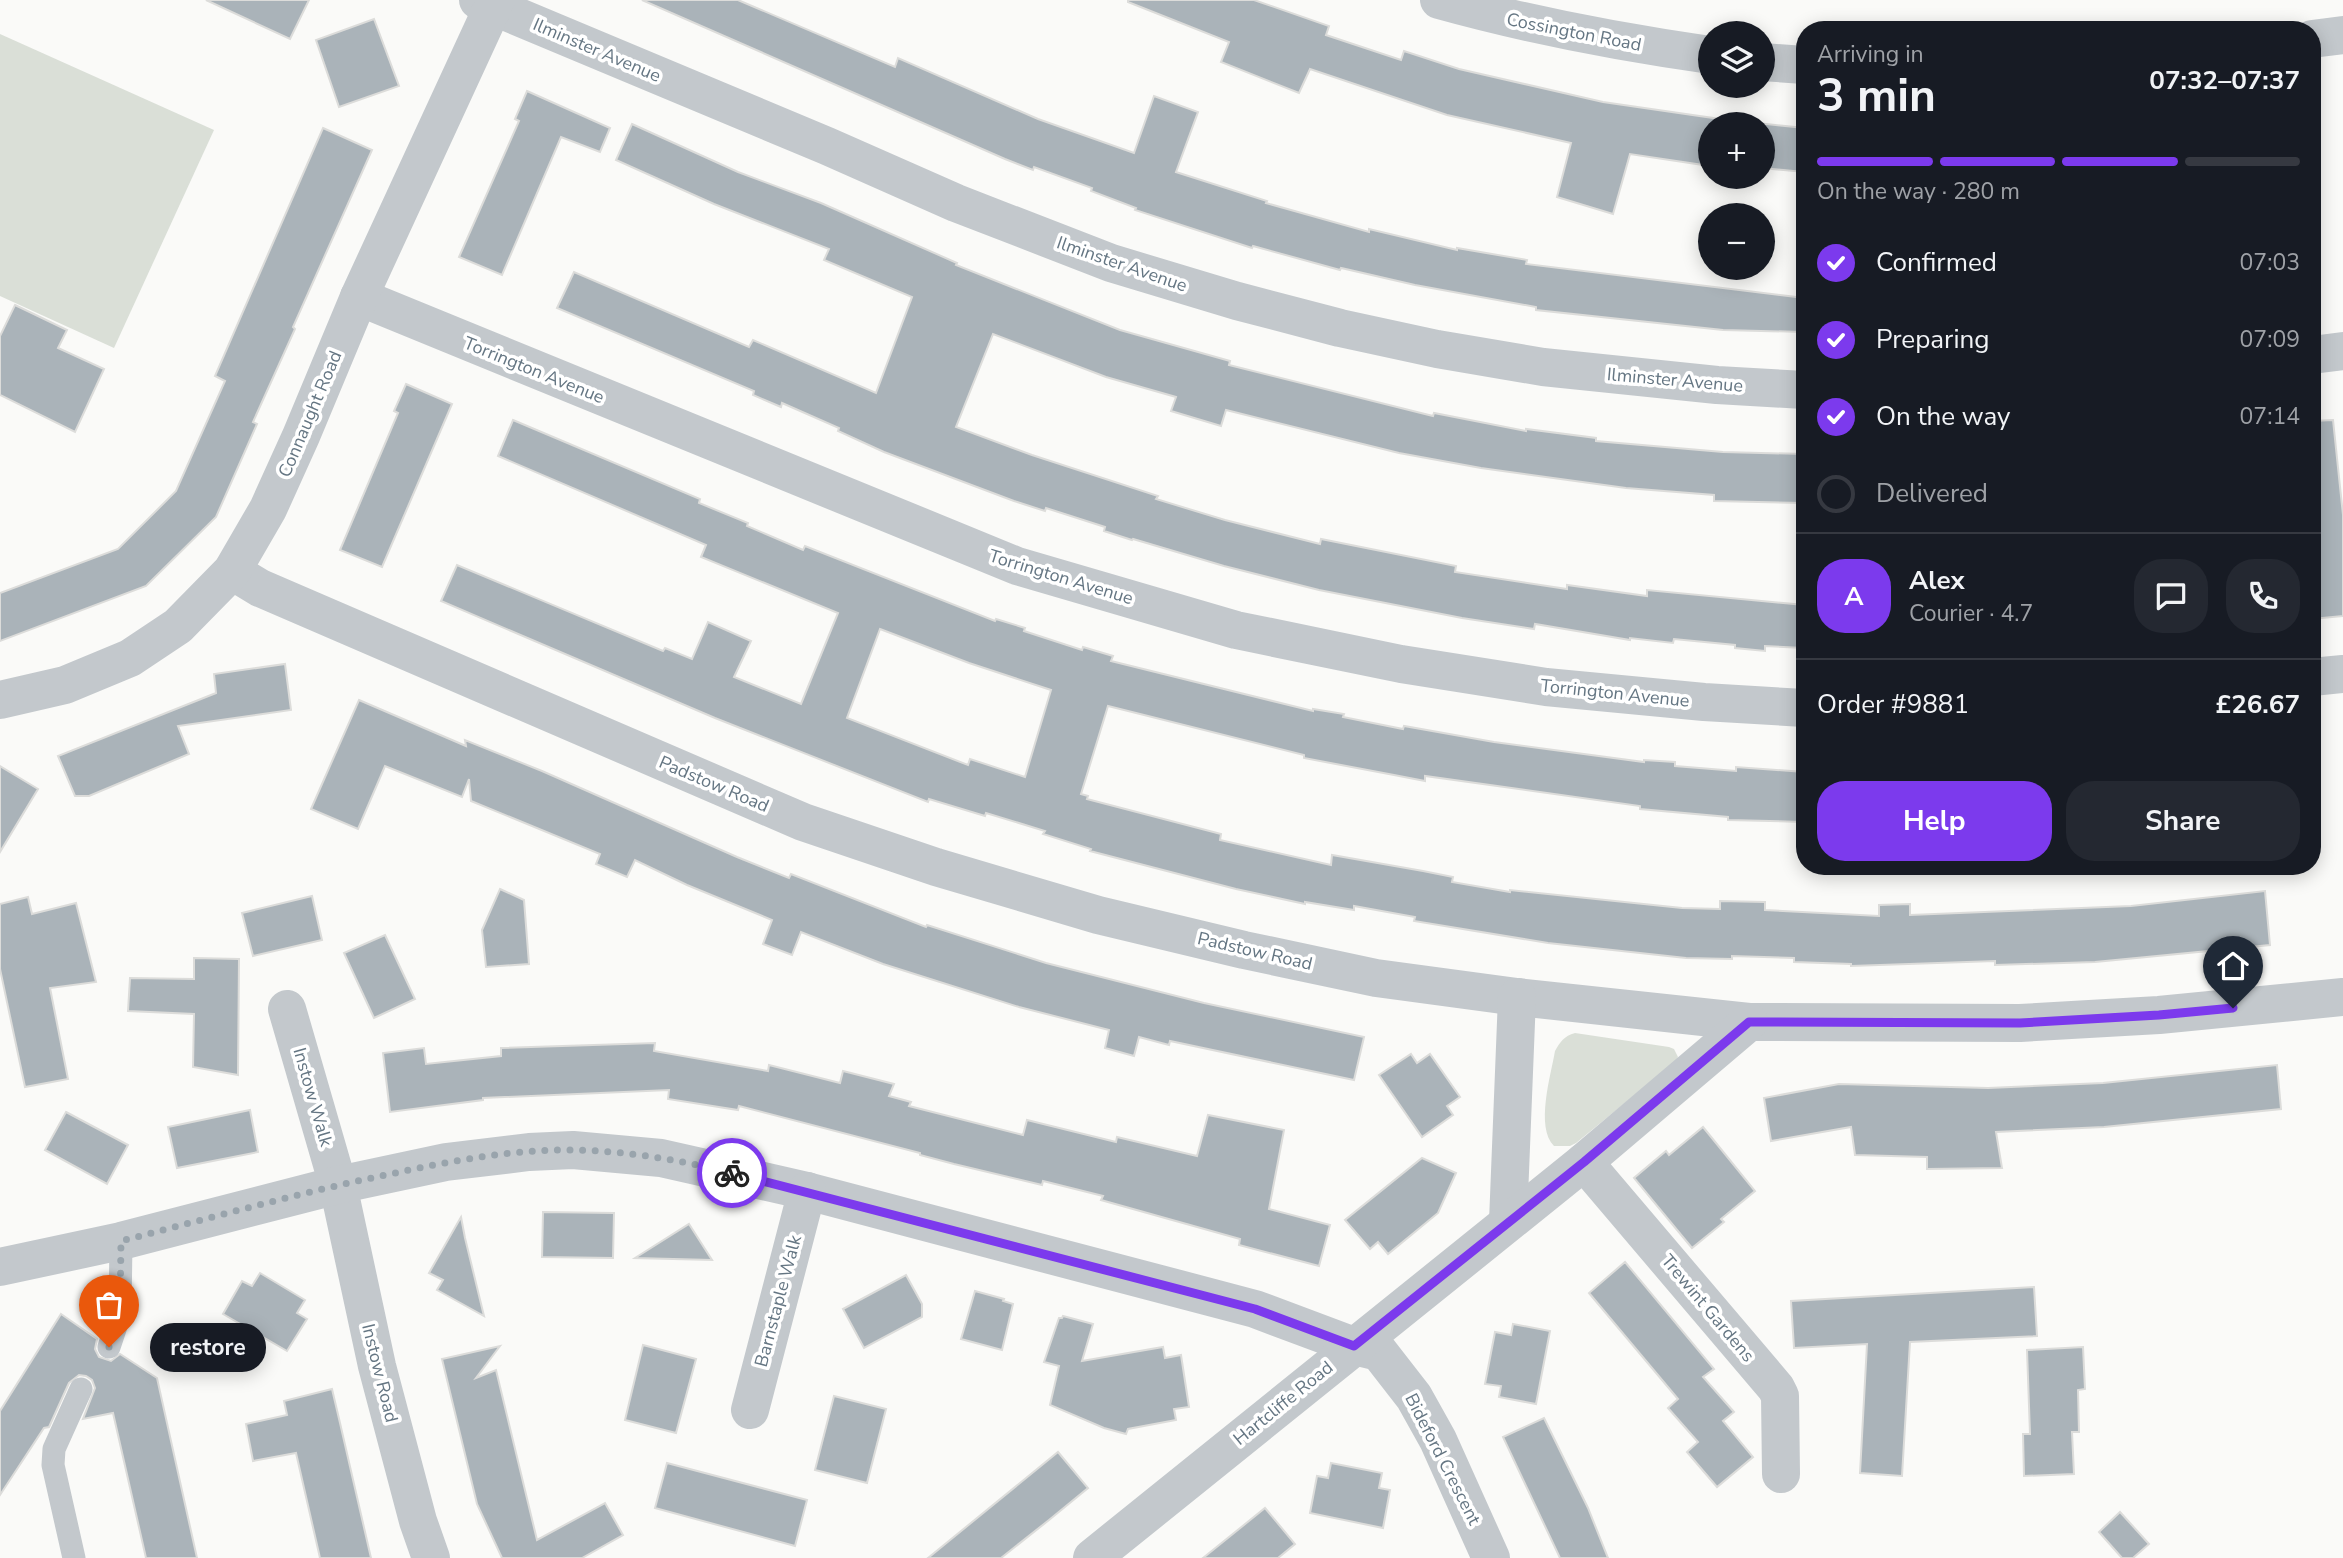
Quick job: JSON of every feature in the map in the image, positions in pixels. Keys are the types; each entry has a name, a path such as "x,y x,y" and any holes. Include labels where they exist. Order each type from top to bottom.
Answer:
{"street":[{"name":"Cossington Road","path":"1439,0 1511,20 1626,44 1698,53"},
{"name":"Connaught Road","path":"0,701 65,685 130,658 178,626 232,571 268,509 301,436 489,2"},
{"name":"Ilminster Avenue","path":"489,2 956,203 1111,263 1237,301 1352,331 1543,367 1717,385 1796,390"},
{"path":"2321,38 2343,35"},
{"path":"1775,63 1796,64"},
{"name":"Torrington Avenue","path":"359,297 1017,566 1236,630 1401,664 1546,687 1796,708"},
{"path":"2321,354 2343,351"},
{"name":"Padstow Road","path":"232,571 285,599 803,822 924,863 1098,915 1376,978 1517,997 1749,1022 2020,1023 2159,1015 2343,997"},
{"path":"2321,676 2343,674"},
{"path":"1508,1222 1517,997"},
{"name":"Instow Walk","path":"287,1009 338,1185"},
{"name":"Hartcliffe Road","path":"1091,1558 1584,1162 1749,1022"},
{"name":"Bideford Crescent","path":"0,1267 121,1241 338,1185 486,1156 573,1150 662,1158 807,1191 1255,1309 1354,1346 1379,1352 1414,1397 1438,1440 1491,1558"},
{"name":"Trewint Gardens","path":"1584,1162 1776,1388 1780,1396 1781,1474"},
{"name":"Instow Road","path":"338,1185 377,1366 418,1521 431,1558"},
{"name":"Barnstaple Walk","path":"750,1410 807,1191"}],"lane":[{"path":"109,1347 120,1314 121,1241"},
{"path":"75,1558 53,1465 54,1449 81,1389"}],"shaded area":[{"path":"0,34 214,130 114,348 0,296"},
{"path":"1575,1033 1669,1047 1674,1049 1678,1057 1576,1143 1570,1146 1554,1146 1546,1127 1548,1087 1555,1051 1563,1040"}],"building":[{"path":"206,0 309,0 290,39"},
{"path":"642,0 738,0 895,67 898,58 1038,119 1134,153 1154,96 1198,112 1176,172 1267,201 1266,203 1369,232 1369,229 1457,250 1527,260 1526,264 1796,297 1796,332 1723,330 1536,310 1536,307 1415,285 1341,268 1340,270 1253,246 1252,248 1135,210 1136,208 1091,191 1092,188 1005,159"},
{"path":"1128,0 1254,0 1329,26 1326,35 1401,60 1404,51 1459,69 1603,102 1698,116 1698,164 1630,154 1613,214 1557,197 1571,143 1447,115 1310,69 1299,93 1221,62 1229,42"},
{"path":"374,19 399,86 339,107 316,40"},
{"path":"527,91 610,128 600,152 561,137 502,275 459,257 519,121 515,119"},
{"path":"632,124 738,172 821,203 957,263 956,265 1120,330 1230,361 1229,365 1433,416 1434,413 1526,431 1596,438 1596,441 1723,452 1796,454 1796,503 1714,501 1714,495 1626,488 1481,468 1399,453 1226,410 1221,426 1171,411 1176,397 1106,377 993,334 956,427 1158,496 1156,499 1320,544 1321,539 1456,566 1455,572 1567,589 1567,585 1647,596 1647,590 1796,604 1796,648 1765,646 1765,651 1674,639 1673,643 1630,640 1535,624 1534,629 1319,590 1132,540 1104,531 1105,527 1014,501 884,452 838,431 839,428 782,403 781,407 753,395 754,391 557,308 574,272 749,347 753,340 876,393 912,297 824,260 829,249 714,204 616,160"},
{"path":"1775,125 1796,127 1796,171 1775,169"},
{"path":"323,128 372,150 293,327 295,329 253,422 257,424 216,517 146,586 0,641 0,593 118,549 176,491 225,381 215,376"},
{"path":"15,305 67,330 58,348 104,369 75,432 0,395 0,336"},
{"path":"406,384 452,404 382,567 340,550 398,413 394,411"},
{"path":"513,420 700,499 699,503 803,550 805,546 995,621 996,619 1025,628 1024,631 1082,650 1083,647 1113,656 1111,661 1313,711 1344,714 1343,717 1403,729 1404,726 1494,742 1644,762 1675,762 1675,766 1736,771 1736,767 1796,771 1796,822 1728,820 1728,817 1640,809 1640,806 1425,776 1425,781 1304,758 1304,755 1108,706 1081,794 1088,796 1087,799 1221,834 1220,840 1331,865 1332,855 1423,871 1453,877 1452,882 1510,892 1682,908 1720,909 1720,901 1765,902 1765,910 1879,916 1879,905 1910,904 1910,915 2131,906 2265,891 2270,945 2095,962 1995,965 1995,961 1851,966 1794,962 1794,958 1686,958 1548,943 1414,921 1415,917 1354,906 1354,910 1305,904 1090,851 1091,849 1043,834 1045,831 986,813 985,816 929,799 928,802 715,718 441,601 457,565 663,651 665,648 692,659 708,622 751,641 734,677 801,704 838,613 701,557 706,545 498,456","holes":["880,629 969,663 1051,690 1025,777 970,759 968,765 847,718"]},
{"path":"2333,420 2343,515 2343,616 2321,618 2321,421"},
{"path":"285,664 291,710 178,726 189,754 89,796 75,796 58,756 216,693 214,674"},
{"path":"359,700 466,746 465,740 542,771 789,878 791,874 926,927 927,925 1046,963 1204,1003 1364,1037 1354,1080 1170,1041 1169,1045 1139,1037 1134,1056 1105,1048 1109,1030 1019,1007 883,964 801,932 792,955 763,944 772,920 635,860 627,877 596,864 600,854 471,801 469,779 462,797 385,766 358,829 311,809"},
{"path":"0,766 38,789 0,852"},
{"path":"500,889 524,900 529,964 486,967 482,930"},
{"path":"312,896 322,940 253,956 242,913"},
{"path":"28,897 32,914 76,903 96,982 50,988 68,1079 25,1087 0,969 0,904"},
{"path":"385,935 415,999 374,1018 344,953"},
{"path":"194,958 239,959 238,1075 193,1067 194,1014 128,1011 130,978 194,979"},
{"path":"655,1043 654,1051 768,1071 769,1065 840,1083 843,1071 894,1084 889,1096 911,1102 909,1106 1023,1135 1027,1120 1116,1142 1117,1137 1197,1156 1208,1115 1284,1130 1269,1209 1330,1225 1319,1266 1239,1245 1240,1239 1101,1200 1103,1196 954,1164 739,1106 738,1110 668,1099 669,1090 483,1098 390,1112 383,1053 424,1048 426,1064 501,1056 501,1048"},
{"path":"1411,1054 1417,1063 1430,1054 1460,1097 1447,1106 1453,1115 1422,1137 1379,1075"},
{"path":"2277,1065 2281,1109 2104,1127 1996,1132 2002,1168 1927,1169 1927,1157 1855,1155 1851,1127 1771,1141 1764,1098 1839,1084 1988,1088 2103,1083"},
{"path":"250,1110 258,1152 177,1168 168,1127"},
{"path":"66,1112 128,1145 107,1184 45,1150"},
{"path":"1703,1127 1755,1191 1721,1219 1724,1222 1692,1248 1634,1178 1666,1151 1669,1155"},
{"path":"1422,1158 1456,1173 1438,1213 1388,1254 1378,1242 1370,1249 1345,1220"},
{"path":"543,1212 614,1213 613,1258 542,1257"},
{"path":"461,1217 484,1316 437,1290 443,1280 429,1273"},
{"path":"689,1224 712,1260 635,1258"},
{"path":"1625,1262 1714,1369 1703,1377 1734,1412 1723,1421 1753,1457 1717,1487 1687,1452 1698,1442 1668,1408 1678,1399 1589,1293"},
{"path":"260,1273 305,1300 297,1313 307,1319 287,1351 223,1314 242,1281 252,1286"},
{"path":"906,1275 922,1304 922,1317 864,1348 843,1309"},
{"path":"2034,1287 2037,1336 1910,1342 1902,1476 1860,1473 1867,1344 1794,1348 1791,1301"},
{"path":"975,1291 1013,1304 1002,1350 961,1339"},
{"path":"61,1314 97,1339 95,1349 99,1357 111,1361 120,1354 157,1378 197,1558 146,1558 113,1413 83,1419 95,1388 92,1380 86,1376 79,1375 69,1383 49,1427 44,1428 0,1495 0,1411"},
{"path":"1063,1316 1093,1324 1082,1361 1163,1347 1165,1358 1181,1355 1189,1407 1174,1409 1176,1420 1128,1429 1126,1434 1104,1428 1050,1405 1059,1366 1044,1362 1059,1318"},
{"path":"1513,1324 1550,1331 1536,1404 1499,1397 1501,1386 1485,1384 1495,1332 1511,1335"},
{"path":"643,1345 696,1359 676,1433 625,1420"},
{"path":"500,1346 476,1378 496,1370 537,1540 605,1503 623,1535 582,1558 502,1558 477,1504 442,1359"},
{"path":"2083,1347 2085,1389 2078,1390 2079,1432 2072,1432 2074,1474 2024,1476 2023,1434 2030,1434 2027,1350"},
{"path":"332,1389 371,1558 320,1558 296,1453 253,1461 246,1424 287,1415 284,1401"},
{"path":"834,1396 886,1409 867,1483 815,1470"},
{"path":"1544,1418 1588,1508 1608,1558 1560,1558 1503,1437"},
{"path":"1058,1452 1088,1488 1049,1520 1001,1558 928,1558"},
{"path":"667,1463 807,1500 795,1546 655,1508"},
{"path":"1331,1463 1382,1473 1379,1488 1390,1490 1383,1528 1310,1513 1317,1476 1328,1478"},
{"path":"1265,1508 1295,1544 1278,1558 1203,1558"},
{"path":"2120,1512 2149,1544 2133,1558 2122,1558 2099,1532"}],"way so far":[{"path":"109,1347 120,1314 121,1241 338,1185 486,1156 573,1150 614,1152 662,1158 732,1173"}],"place":[{"name":"restore","path":"109,1347"}],"route":[{"path":"732,1173 1255,1309 1354,1346 1584,1162 1749,1022 2020,1023 2233,1008"}]}
